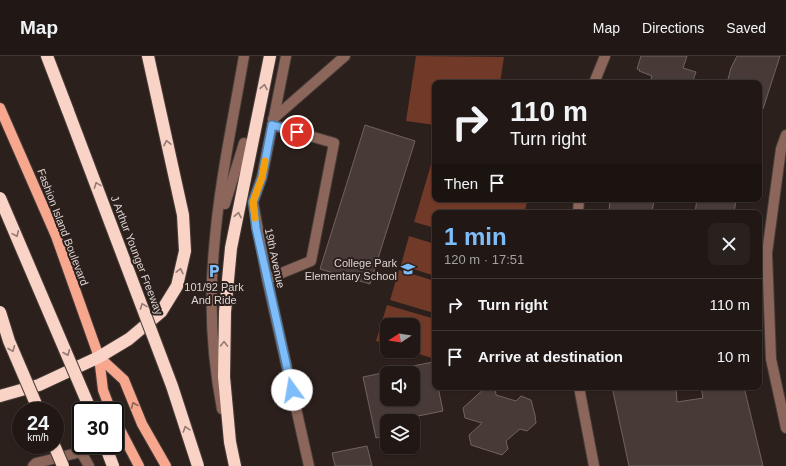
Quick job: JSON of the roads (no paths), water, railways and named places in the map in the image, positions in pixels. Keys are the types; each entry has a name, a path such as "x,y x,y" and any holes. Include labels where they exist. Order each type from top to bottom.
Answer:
{"highway":[{"name":"J Arthur Younger Freeway","path":"47,56 172,386 198,466"},
{"path":"52,56 68,112"},
{"path":"0,396 39,385 99,357 134,336 162,312 177,286 185,252 183,215 148,56"},
{"path":"235,466 230,442 224,377 225,312 231,248 270,56"},
{"path":"0,198 87,402"},
{"path":"0,312 9,341 34,402"},
{"path":"58,454 64,466"},
{"path":"108,454 113,466"}],"main road":[{"name":"Fashion Island Boulevard","path":"0,108 56,236 99,357 102,390 107,402"},
{"name":"Fashion Island Boulevard","path":"99,357 124,380 142,424 166,466"},
{"path":"124,437 139,466"}],"street":[{"path":"235,466 216,377 211,312 214,249 244,56"},
{"name":"19th Avenue","path":"286,56 262,177 253,202 267,279 309,466"},
{"path":"267,279 311,261 334,143 273,122 345,56"},
{"path":"595,80 605,56"},
{"path":"786,134 781,149 767,253 771,359 786,428"},
{"path":"221,215 244,143"},
{"path":"580,390 594,466"},
{"path":"33,466 81,452 89,466"}],"place":[{"name":"College Park Elementary School","path":"408,269"},
{"name":"101/92 Park And Ride","path":"214,271"}]}
